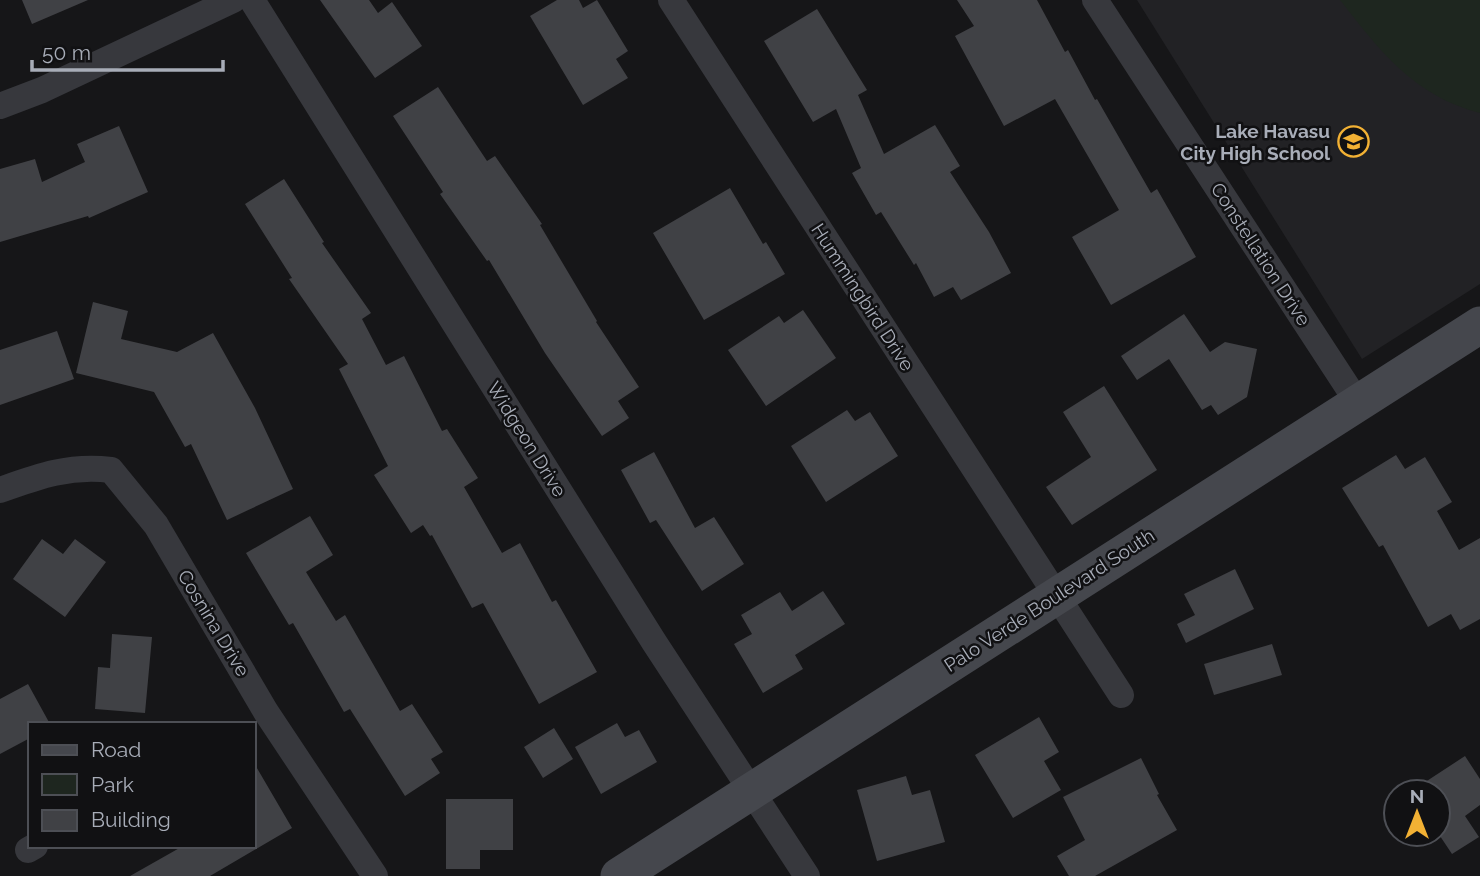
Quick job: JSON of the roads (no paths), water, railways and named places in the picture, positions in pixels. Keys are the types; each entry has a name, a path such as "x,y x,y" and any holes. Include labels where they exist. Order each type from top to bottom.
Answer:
{"main road":[{"name":"Palo Verde Boulevard South","path":"619,876 1480,324"}],"street":[{"path":"0,106 42,90 233,0"},
{"name":"Widgeon Drive","path":"252,0 647,630 807,876"},
{"name":"Hummingbird Drive","path":"671,0 1121,695"},
{"name":"Constellation Drive","path":"1095,0 1358,403"},
{"name":"Cosnina Drive","path":"0,490 41,476 84,467 111,470 156,526 256,718 375,876"}],"place":[{"name":"Lake Havasu City High School","path":"1353,142"}]}
